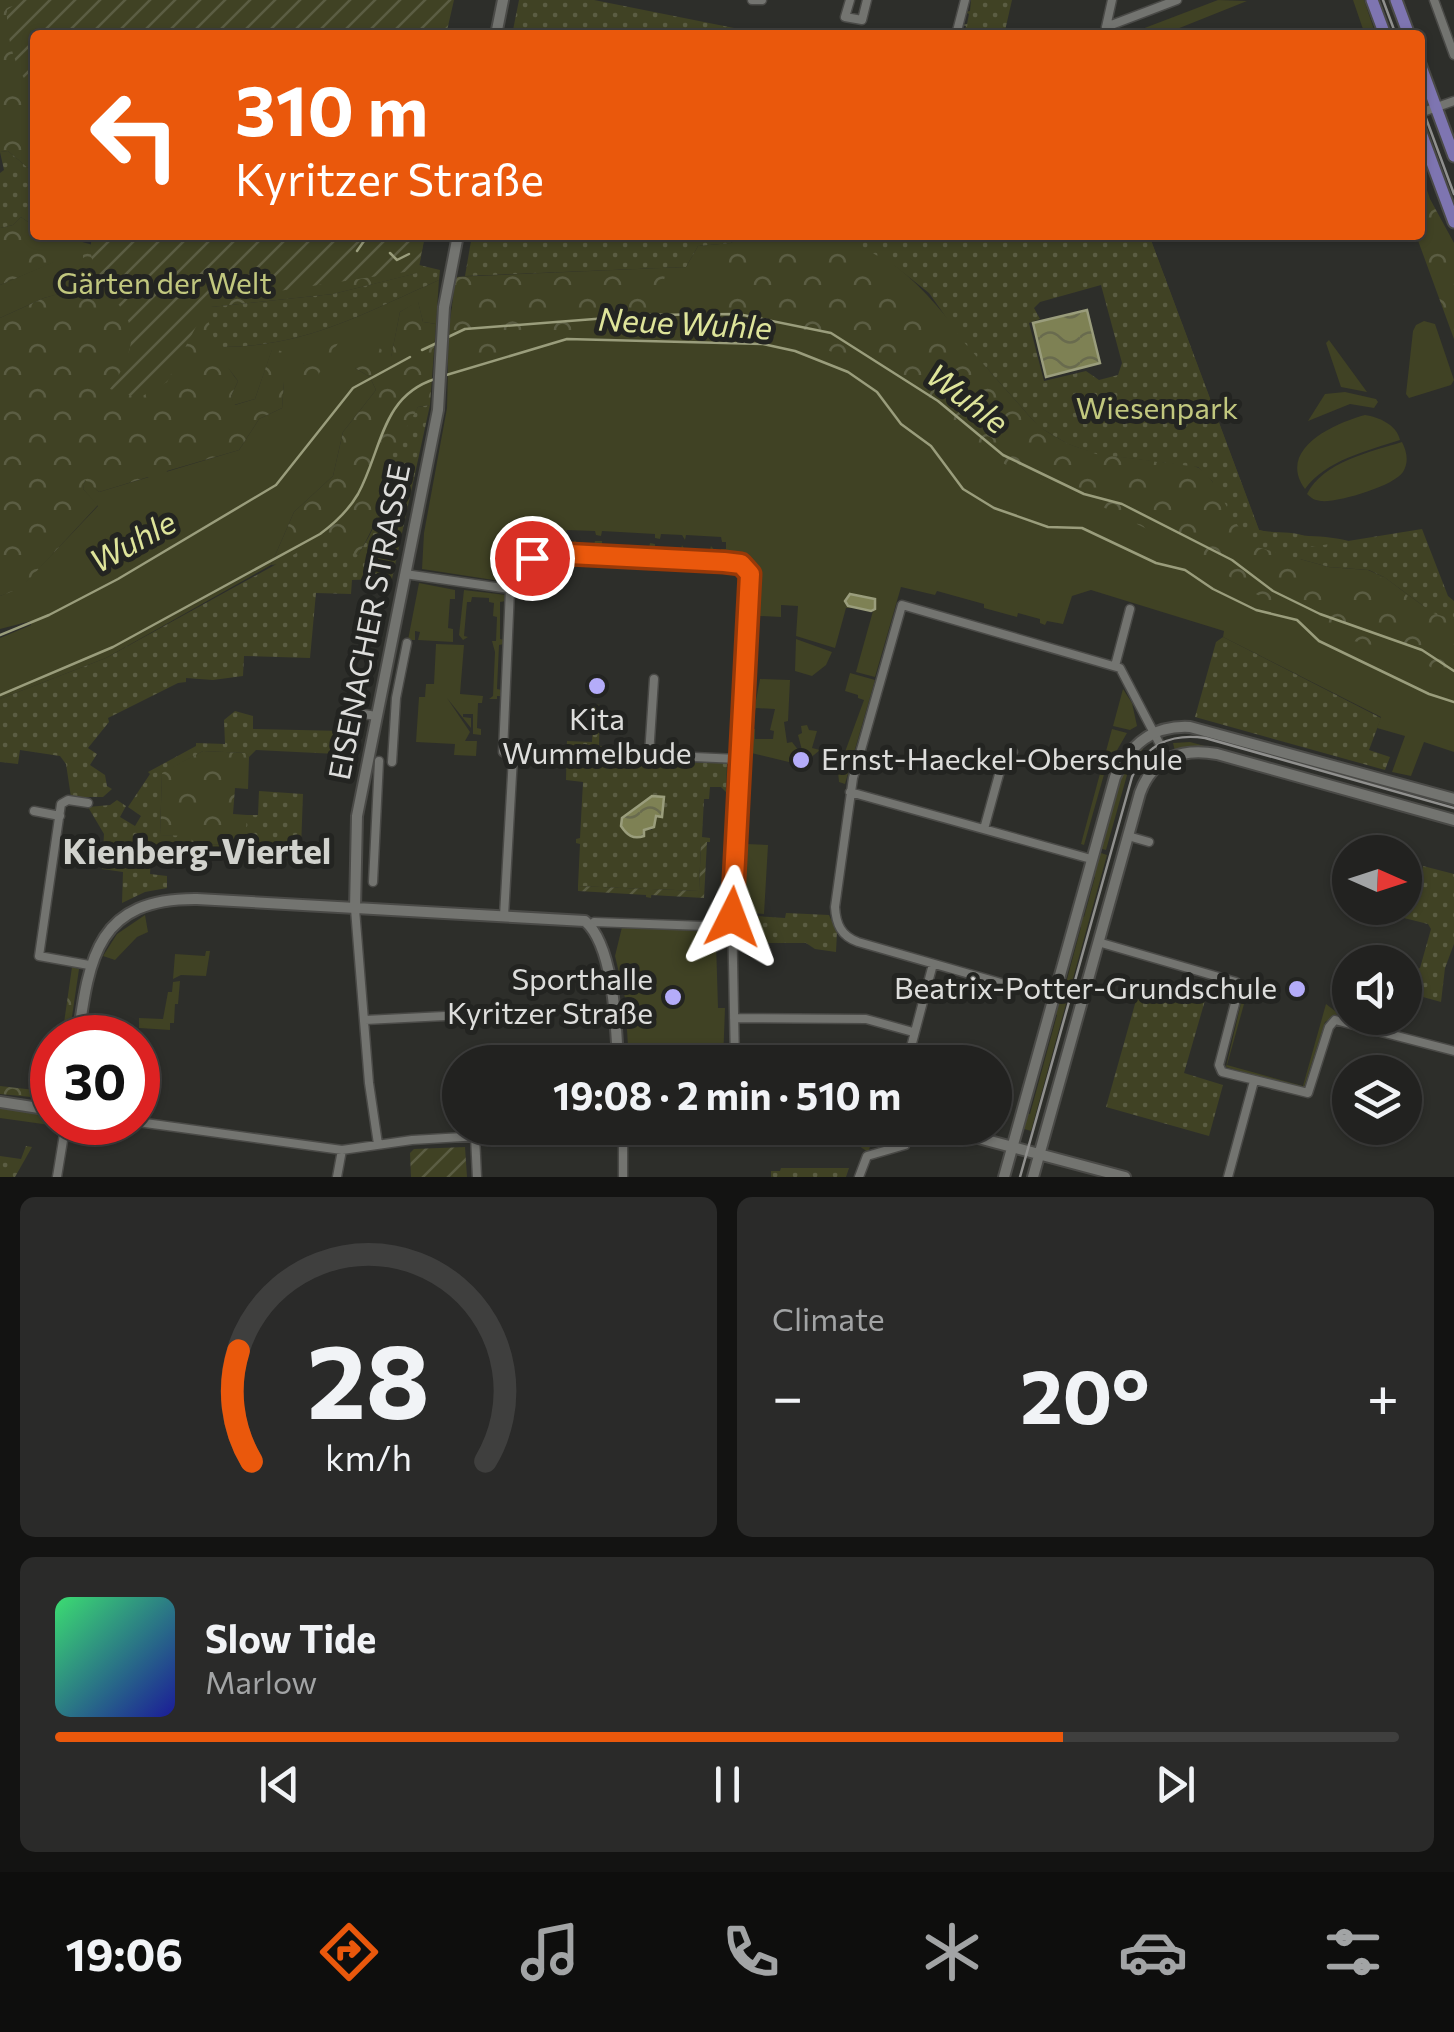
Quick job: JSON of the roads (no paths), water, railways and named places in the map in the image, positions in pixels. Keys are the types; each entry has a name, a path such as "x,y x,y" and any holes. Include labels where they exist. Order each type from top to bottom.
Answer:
{"main road":[{"path":"1372,0 1383,30"},
{"path":"1396,0 1407,30"},
{"path":"1425,78 1454,156"},
{"path":"1425,144 1454,222"}],"street":[{"path":"497,30 503,0"},
{"path":"752,0 762,0"},
{"path":"850,0 846,16 862,20 867,0"},
{"path":"957,30 965,0"},
{"path":"1112,0 1106,27 1178,0"},
{"path":"1434,0 1454,55"},
{"path":"1425,112 1454,101"},
{"name":"EISENACHER STRASSE","path":"378,1144 355,909 354,833 441,388 443,330 457,240"},
{"path":"504,916 513,757 503,752 510,589 516,573 540,554 741,564 747,568 750,582 732,927 735,1045"},
{"path":"405,574 510,589"},
{"path":"1054,998 852,940 840,929 835,907 850,792 902,605 1120,668 1167,758"},
{"path":"1114,666 1130,609"},
{"name":"EISENACHER STRASSE","path":"392,762 396,698 407,643"},
{"path":"654,679 649,756 738,759"},
{"path":"350,712 376,716"},
{"path":"1004,1177 1092,859 1121,763 1129,750 1152,734 1180,726 1215,732 1454,798"},
{"path":"984,829 1003,760 1013,752"},
{"path":"1033,1177 1144,784 1167,758 1189,752 1217,754 1454,820"},
{"name":"EISENACHER STRASSE","path":"373,882 380,761"},
{"path":"850,792 1092,859"},
{"path":"88,803 64,801 39,956 90,965"},
{"path":"34,811 60,816"},
{"path":"1128,836 1149,842"},
{"path":"82,1015 90,965 98,944 125,916 157,902 197,899 576,920 590,926 612,991 617,1045"},
{"path":"590,926 594,922 732,927"},
{"path":"1098,942 1236,982 1238,992 1218,1069 1254,1081 1301,1094 1310,1092 1329,1028 1335,1020 1454,1051"},
{"path":"910,1045 933,964"},
{"path":"365,1020 486,1014"},
{"path":"734,1018 866,1019 913,1032"},
{"path":"1228,1177 1254,1081"},
{"path":"0,1102 30,1107"},
{"path":"160,1125 342,1150 442,1139"},
{"path":"57,1177 62,1145"},
{"path":"475,1145 477,1177"},
{"path":"623,1145 623,1177"},
{"path":"858,1177 866,1156 906,1145"},
{"path":"1013,1145 1125,1177"},
{"path":"337,1177 342,1150"}],"water":[{"path":"1087,310 1100,363 1046,377 1033,323"},
{"path":"850,594 875,599 875,609 848,606 845,601"},
{"path":"652,796 664,797 662,817 656,816 654,827 644,830 644,836 631,836 621,826 622,818"}],"waterway":[{"path":"357,251 364,241"},
{"path":"390,253 397,260 409,254"},
{"name":"Wuhle","path":"446,338 465,329 646,315 738,314 831,333 938,401 1003,455 1084,494 1122,504 1232,560 1273,591 1320,614 1422,650 1454,671"},
{"name":"Neue Wuhle","path":"443,376 567,339 763,344 795,351 848,372 877,392 901,424 931,446 963,489 994,508 1048,527 1082,528 1156,563 1185,570 1213,589 1256,610 1297,620 1319,641 1429,694 1454,702"},
{"name":"Wuhle","path":"422,350 439,342"},
{"name":"Wuhle","path":"0,635 118,579 276,485 353,388 410,357"},
{"name":"Neue Wuhle","path":"0,695 113,647 320,534 358,494 393,411 417,387 435,379"}],"tram line":[{"path":"1383,0 1394,30"},
{"path":"1425,116 1454,194"},
{"path":"1020,1177 1132,777 1152,749 1181,737 1205,738 1454,808"}],"place":[{"name":"Kita Wummelbude","path":"597,686"},
{"name":"Ernst-Haeckel-Oberschule","path":"801,760"},
{"name":"Beatrix-Potter-Grundschule","path":"1297,989"},
{"name":"Sporthalle Kyritzer Straße","path":"673,997"}],"district":[{"name":"Kienberg-Viertel","path":"197,852"}],"park label":[{"name":"Gärten der Welt","path":"164,284"},
{"name":"Wiesenpark","path":"1157,409"}]}
